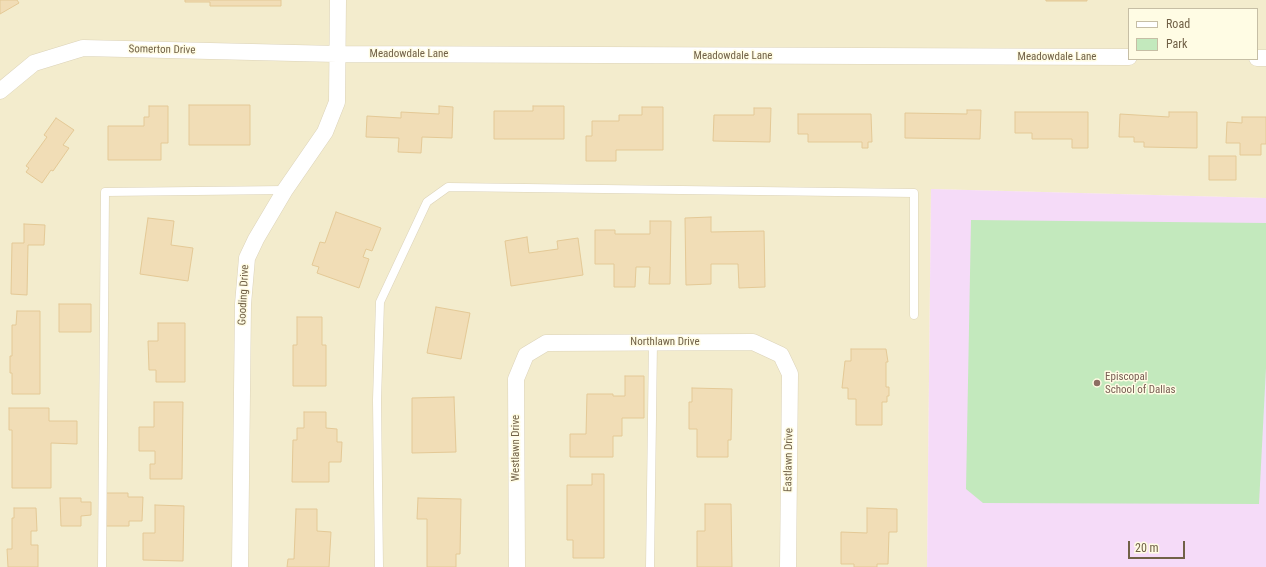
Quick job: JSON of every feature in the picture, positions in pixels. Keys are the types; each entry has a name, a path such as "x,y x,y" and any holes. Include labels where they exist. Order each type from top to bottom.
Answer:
{"street":[{"name":"Gooding Drive","path":"240,567 242,304 246,258 285,190 325,132 337,102 338,0"},
{"name":"Somerton Drive","path":"0,91 34,63 83,48 337,54"},
{"name":"Meadowdale Lane","path":"337,54 1128,58"},
{"name":"Northlawn Drive","path":"546,343 753,342 781,355"},
{"name":"Westlawn Drive","path":"517,567 516,379 526,355 546,343"},
{"name":"Eastlawn Drive","path":"781,355 790,374 788,567"}],"lane":[{"path":"379,567 377,400 380,302 427,202 448,187 914,193 914,315"},
{"path":"102,567 105,192 285,190"},
{"path":"650,567 653,342"}],"shaded area":[{"path":"0,0 1266,0 1266,198 931,189 927,567 0,567"},
{"name":"Episcopal School of Dallas","path":"931,189 1266,198 1266,567 927,567"}],"green space":[{"name":"Episcopal School of Dallas","path":"971,220 1266,223 1266,368 1259,504 983,503 966,489"}],"building":[{"path":"0,0 17,0 19,3 0,14"},
{"path":"185,0 281,0 281,6 210,6 210,2 185,2"},
{"path":"1087,0 1087,1 1046,1"},
{"path":"189,105 250,105 250,145 189,145"},
{"path":"149,106 168,106 168,143 161,143 161,160 108,160 108,126 144,126 144,117 149,117"},
{"path":"439,106 453,107 452,138 422,137 421,153 398,152 399,138 366,137 367,116 401,118 401,112 439,114"},
{"path":"533,106 564,106 564,139 494,139 494,111 533,111"},
{"path":"642,107 663,107 663,150 616,150 616,161 586,161 586,136 592,136 592,121 619,121 619,115 642,115"},
{"path":"754,108 771,108 770,142 713,141 714,115 754,115"},
{"path":"967,110 981,110 980,139 905,138 905,113 967,114"},
{"path":"1015,112 1088,112 1088,148 1072,148 1072,139 1032,139 1032,133 1015,133"},
{"path":"1169,112 1197,112 1197,148 1144,147 1144,142 1134,142 1134,137 1119,137 1120,114 1169,117"},
{"path":"798,114 871,114 872,142 868,142 868,148 862,148 862,142 808,142 808,134 798,134"},
{"path":"1242,117 1266,117 1266,144 1261,144 1261,155 1240,155 1240,143 1226,143 1227,122 1242,123"},
{"path":"56,118 74,130 63,145 69,148 53,171 51,170 42,183 26,172 29,168 26,166 47,137 44,135"},
{"path":"1209,156 1236,156 1236,180 1209,180"},
{"path":"336,212 381,228 372,251 366,249 363,257 369,259 359,288 317,273 319,267 312,265 320,242 325,243"},
{"path":"711,217 711,232 764,231 765,287 739,288 738,264 711,264 711,284 686,285 685,218"},
{"path":"148,218 174,221 171,245 193,248 188,281 140,274"},
{"path":"650,221 671,221 670,284 649,284 650,267 636,267 635,287 614,287 614,264 595,264 595,230 615,230 615,234 650,234"},
{"path":"24,224 45,225 44,245 28,245 27,295 11,294 12,243 24,243"},
{"path":"527,237 529,253 558,249 557,241 578,238 583,275 511,286 505,241"},
{"path":"59,304 91,304 91,332 59,332"},
{"path":"436,307 470,313 461,359 427,353"},
{"path":"17,311 40,311 40,394 12,394 10,356 12,356 12,325 16,325"},
{"path":"297,317 322,317 322,345 326,345 326,386 293,386 293,345 297,345"},
{"path":"158,323 185,323 185,382 156,382 156,370 149,370 148,341 158,341"},
{"path":"851,349 886,349 888,362 886,362 886,387 889,387 889,396 887,396 887,402 882,402 882,425 856,425 856,399 848,399 848,388 842,388 845,361 851,361"},
{"path":"625,376 644,376 644,418 622,418 622,436 613,436 613,457 570,457 570,434 586,434 587,394 613,394 613,396 625,396"},
{"path":"692,388 732,389 731,440 728,440 728,457 697,457 697,429 689,429 689,402 692,402"},
{"path":"454,397 456,452 412,453 412,398"},
{"path":"154,402 183,402 182,479 150,479 150,464 155,464 155,451 139,451 139,427 154,427"},
{"path":"9,408 49,408 49,421 77,421 77,444 51,443 51,488 12,488 12,430 9,430"},
{"path":"304,412 326,412 326,428 337,429 337,442 342,442 341,462 329,462 329,482 292,482 293,440 297,440 297,428 304,428"},
{"path":"592,474 604,474 604,558 573,558 573,540 567,540 567,485 592,485"},
{"path":"106,493 128,493 128,497 143,497 142,521 129,521 129,526 106,526"},
{"path":"60,498 81,498 81,502 91,502 91,515 81,516 81,526 61,526"},
{"path":"418,498 461,499 460,554 456,554 456,567 427,567 427,519 417,519"},
{"path":"705,504 731,504 732,567 697,567 697,531 705,531"},
{"path":"155,505 184,506 183,561 143,560 143,533 155,533"},
{"path":"14,508 36,508 37,531 31,531 31,545 38,545 38,567 8,567 7,549 12,549 12,518 14,518"},
{"path":"867,508 897,509 897,532 889,532 888,564 877,564 877,567 854,567 854,564 841,564 841,532 867,533"},
{"path":"296,509 317,509 317,531 331,532 329,567 287,567 288,559 294,559"}],"place":[{"name":"Episcopal School of Dallas","path":"1097,383"}]}
